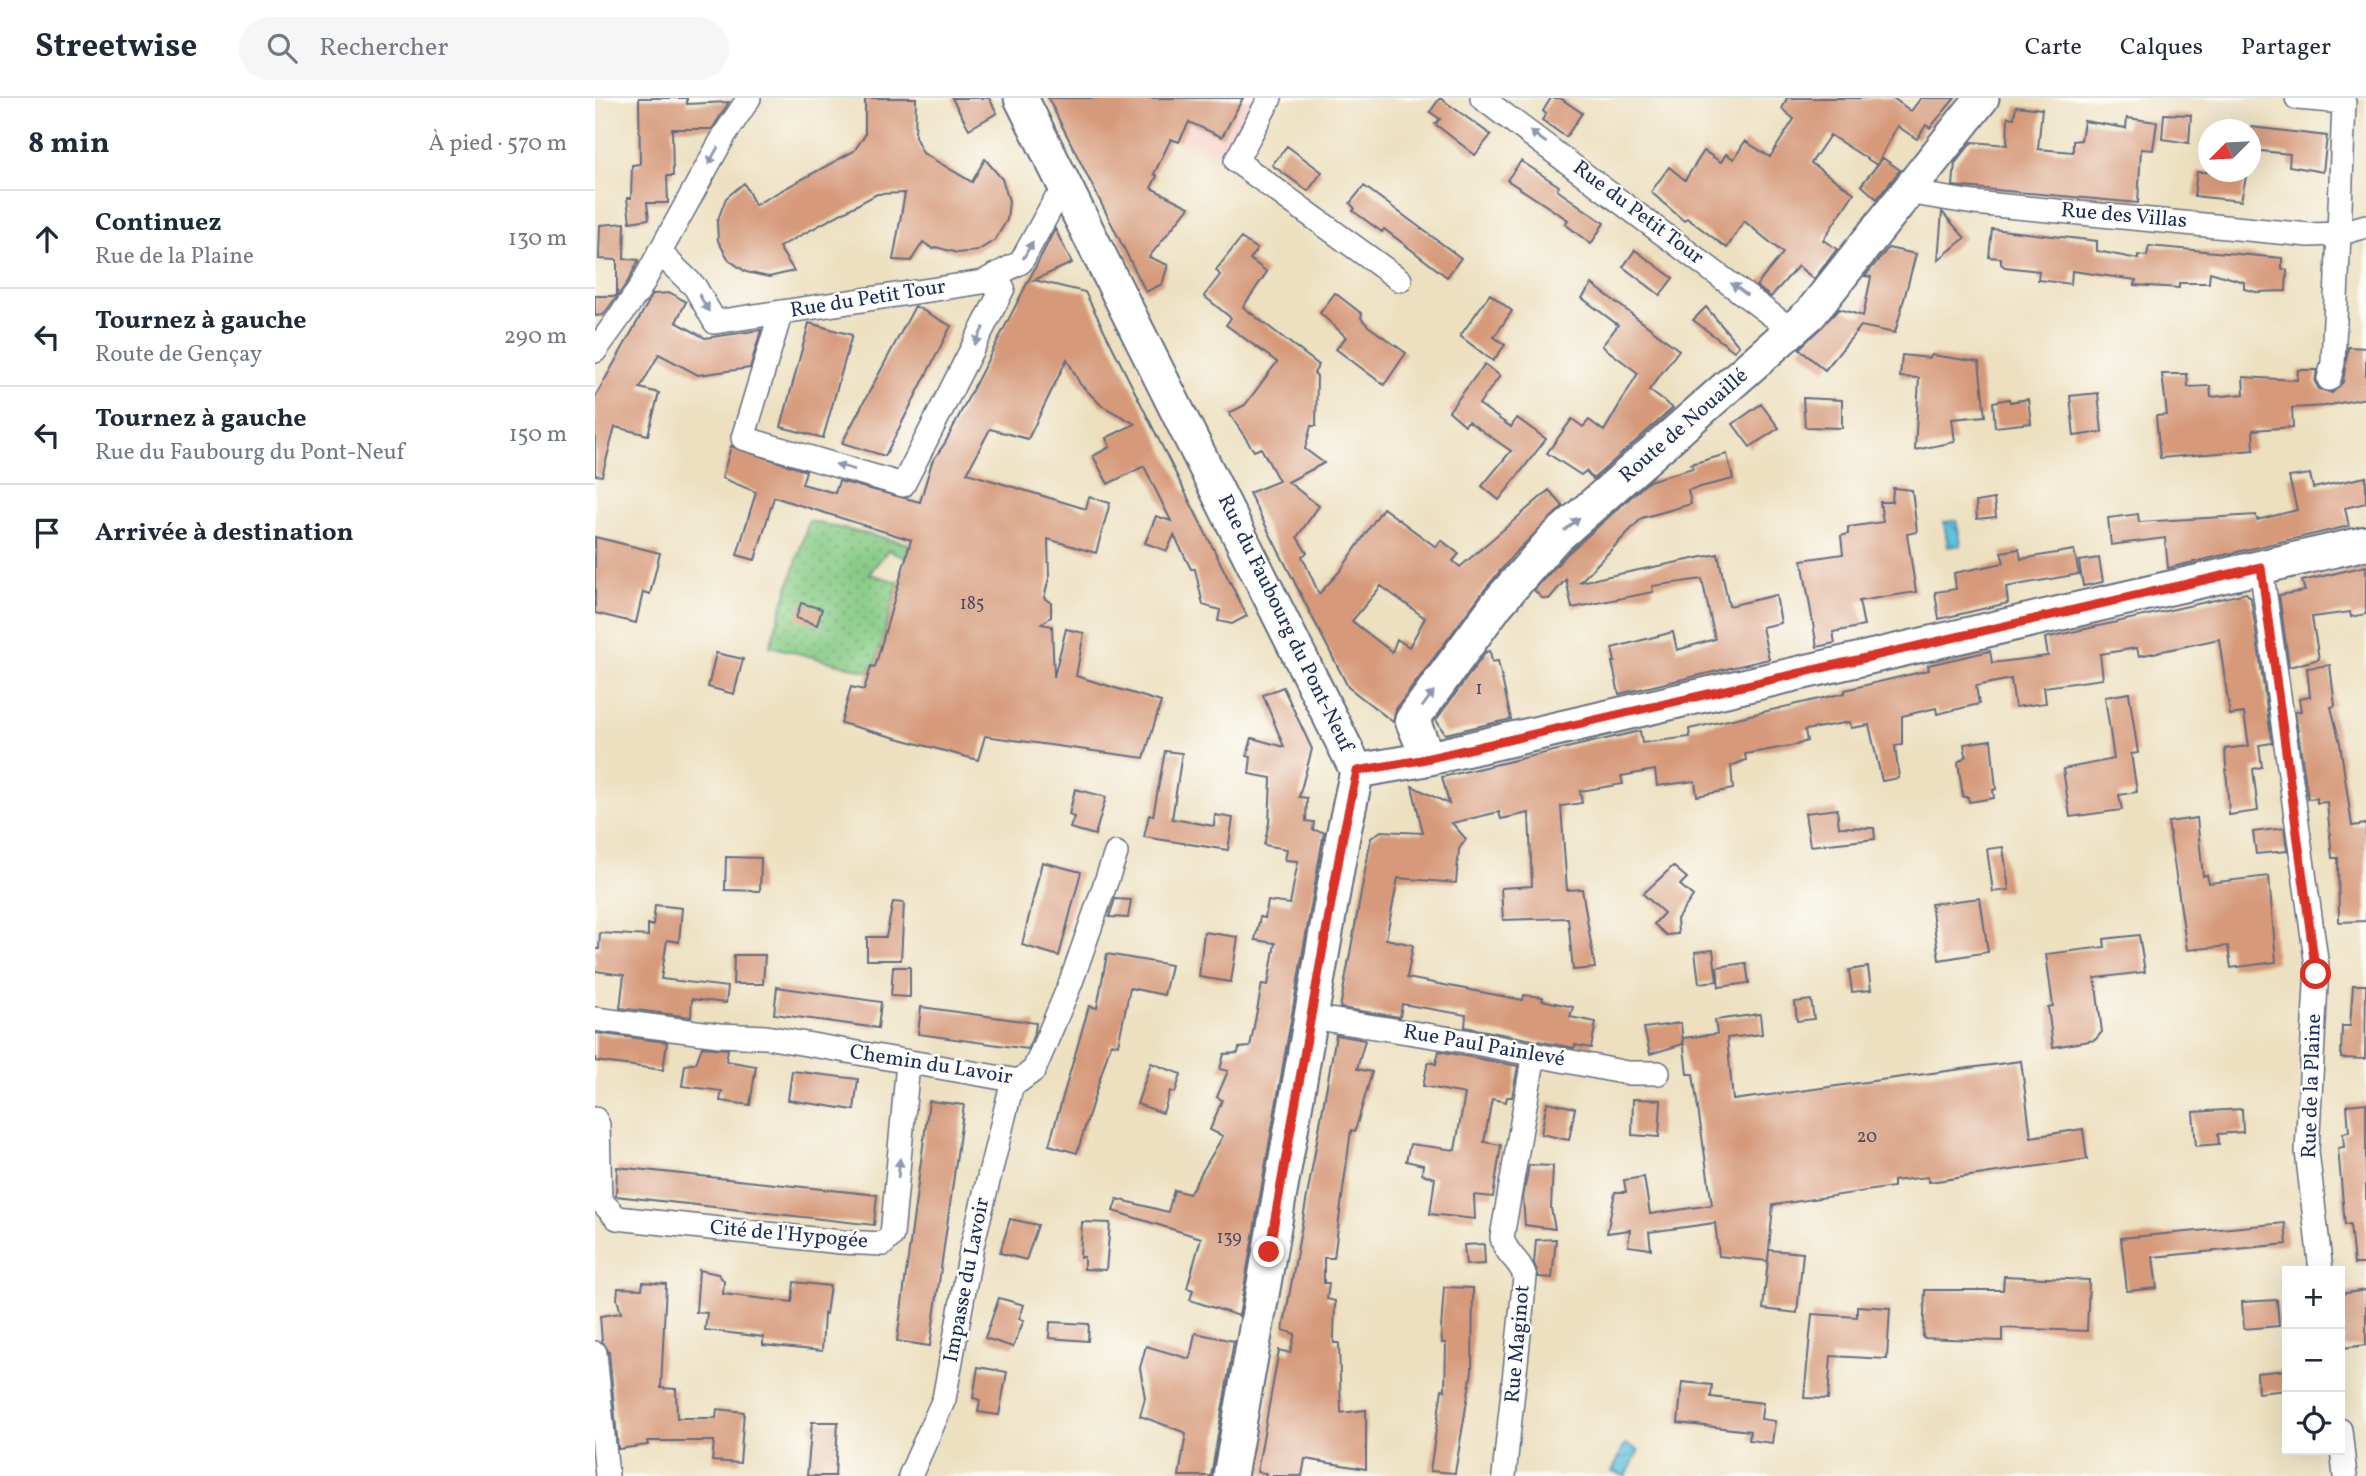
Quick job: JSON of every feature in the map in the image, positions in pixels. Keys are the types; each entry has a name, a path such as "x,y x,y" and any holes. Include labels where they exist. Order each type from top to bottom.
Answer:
{"main road":[{"name":"Rue du Faubourg du Pont-Neuf","path":"1021,98 1357,771 1310,1017 1230,1476"},
{"name":"Route de Nouaillé","path":"1428,758 1412,720 1523,571 1552,541 1793,331 1826,295 1982,98"},
{"path":"1357,771 1428,758 2366,543"}],"street":[{"path":"595,351 639,290 725,134 749,98"},
{"path":"1270,98 1236,161 1400,280"},
{"name":"Rue du Petit Tour","path":"1482,98 1793,331"},
{"path":"2297,98 2354,100 2339,234 2333,363 2329,379"},
{"name":"Rue des Villas","path":"1910,189 1918,194 1974,203 2309,235 2339,234 2366,226"},
{"name":"Rue du Petit Tour","path":"659,252 695,287 715,322 983,282 1021,262 1053,202 1070,193"},
{"path":"781,312 743,438 903,485 1003,288 995,275"},
{"name":"Rue de la Plaine","path":"2261,567 2317,966 2307,1152 2320,1266"},
{"name":"Chemin du Lavoir","path":"595,1019 719,1035 766,1037 1019,1081 1034,1070 1072,982 1116,853"},
{"name":"Rue Paul Painlevé","path":"1310,1017 1534,1054 1627,1073 1658,1073"},
{"name":"Rue Maginot","path":"1504,1476 1525,1277 1521,1264 1503,1246 1501,1237 1534,1054"},
{"name":"Cité de l'Hypogée","path":"595,1119 599,1125 600,1200 617,1218 841,1242 884,1244 892,1235 908,1063"},
{"name":"Impasse du Lavoir","path":"910,1476 944,1399 972,1246 1013,1080"},
{"path":"595,1353 607,1476"},
{"path":"2343,1455 2345,1476"}],"shaded area":[{"path":"1124,98 1259,98 1228,157 1179,142 1150,127"}],"green space":[{"path":"809,521 910,544 905,558 888,550 869,574 898,582 875,667 871,666 870,672 770,646"}],"water":[{"path":"1956,520 1961,545 1948,547 1944,522"},
{"path":"1625,1444 1639,1450 1626,1476 1612,1472"}],"building":[{"path":"639,98 687,98 687,104 729,102 712,129 672,129 673,176 667,176 668,203 647,203 649,219 630,222 627,198 631,198 632,165 640,164"},
{"path":"865,98 916,98 915,137 923,153 972,182 985,159 1002,179 1009,201 1007,220 995,240 977,251 957,253 936,247 933,249 923,242 911,261 893,260 905,193 877,194 779,247 794,271 769,277 746,272 729,260 718,241 717,222 726,198 744,183 755,205 854,151 865,135"},
{"path":"952,98 989,98 997,113 969,129"},
{"path":"1048,98 1243,98 1222,137 1189,122 1179,142 1171,139 1154,174 1157,176 1151,188 1189,207 1149,257 1168,265 1162,284 1146,292"},
{"path":"1440,98 1491,135 1475,155 1435,124 1440,119 1430,112"},
{"path":"1551,98 1560,98 1582,113 1566,137 1542,120 1546,114 1543,111"},
{"path":"1787,98 1893,98 1911,111 1921,98 1955,98 1930,128 1926,125 1917,139 1897,126 1877,165 1830,135 1811,163 1854,193 1823,240 1837,249 1814,279 1798,266 1771,297 1756,286 1783,253 1744,221 1727,248 1687,218 1684,221 1651,192 1669,167 1685,180 1704,151 1721,162 1726,154 1734,159 1745,141 1770,157 1794,119 1782,109"},
{"path":"2016,106 2042,109 2038,149 2073,152 2073,141 2081,140 2084,121 2126,128 2127,118 2157,122 2153,150 2141,149 2138,203 1953,186 1955,163 1972,142 2007,145 2008,117 2014,118"},
{"path":"2164,114 2191,115 2189,143 2162,139"},
{"path":"2261,128 2327,136 2323,172 2289,166 2290,154 2261,151"},
{"path":"1287,146 1322,172 1308,191 1272,165"},
{"path":"1883,158 1900,170 1877,199 1861,185"},
{"path":"1521,161 1559,186 1557,190 1604,223 1591,244 1565,224 1568,220 1507,180"},
{"path":"2197,172 2198,182 2245,182 2241,201 2194,196"},
{"path":"1364,186 1461,258 1447,277 1384,229 1382,232 1353,211 1355,209 1350,203"},
{"path":"1942,212 1965,238 1938,260"},
{"path":"625,223 624,259 639,260 627,283 603,315 595,316 595,296 617,296 617,260 599,259 600,225"},
{"path":"1055,229 1072,263 1034,280 1085,292 1247,616 1232,624 1218,621 1220,610 1203,605 1195,569 1191,569 1174,535 1167,551 1145,543 1156,516 1171,521 1144,466 1108,484 1093,456 1110,447 1106,438 1135,424 1101,405 1080,384 1067,359 1028,439 990,429 967,473 1086,509 1089,497 1110,503 1096,553 1048,539 1049,578 1044,598 1051,603 1051,617 1041,624 1052,626 1054,677 1066,629 1084,633 1076,676 1161,702 1144,758 985,736 978,760 841,723 851,687 864,690 871,666 875,667 911,540 774,497 755,560 737,555 756,492 722,478 731,446 806,471 802,484 835,493 839,481 920,502 932,462 945,443"},
{"path":"1992,229 2097,241 2097,251 2138,259 2138,255 2147,256 2149,246 2282,258 2282,269 2287,270 2286,291 2256,292 2244,289 2244,282 2210,272 2209,283 2179,283 2179,288 2135,285 2136,280 2072,271 2071,284 2038,280 2039,271 2005,267 2001,264 2001,258 1989,257"},
{"path":"1241,238 1257,249 1250,259 1267,272 1243,307 1319,365 1314,373 1317,376 1316,426 1311,426 1305,449 1324,463 1288,482 1319,506 1297,537 1307,553 1302,556 1319,594 1341,570 1383,508 1436,547 1441,540 1459,554 1453,561 1460,567 1549,490 1563,506 1513,555 1482,593 1396,709 1393,722 1348,687 1249,493 1279,481 1261,448 1254,451 1229,413 1245,405 1277,362 1226,325 1231,318 1204,296 1220,275 1216,270","holes":["1381,586 1425,618 1409,647 1397,639 1392,652 1352,621"]},
{"path":"1888,248 1916,254 1895,333 1861,326 1825,370 1799,349 1839,309 1863,316 1871,277 1865,276"},
{"path":"1635,250 1673,278 1660,295 1623,267"},
{"path":"1592,284 1679,350 1649,390 1673,408 1593,479 1586,471 1581,475 1547,453 1572,419 1583,427 1589,420 1604,431 1638,373 1602,346 1618,325 1582,298"},
{"path":"671,293 686,302 676,322 705,338 761,330 750,368 698,375 659,354 640,388 659,393 648,435 615,427 602,476 595,475 595,397 653,294"},
{"path":"1335,293 1362,314 1361,318 1368,326 1406,353 1384,385 1336,349 1346,337 1320,313"},
{"path":"1490,294 1512,311 1494,337 1505,345 1493,361 1460,336"},
{"path":"915,306 951,326 885,456 842,443"},
{"path":"1706,307 1739,346 1734,351 1693,320"},
{"path":"809,323 852,335 823,438 781,427"},
{"path":"2348,347 2366,348 2366,398 2325,406 2292,408 2293,427 2253,430 2254,450 2160,458 2156,416 2167,415 2162,374 2187,374 2188,387 2210,386 2211,397 2244,394 2243,377 2297,380 2298,370 2317,370 2315,382 2319,389 2332,393 2343,382"},
{"path":"1902,355 1929,358 1932,355 1979,362 1985,416 1952,419 1955,442 1915,450 1919,378 1900,377"},
{"path":"1485,364 1500,376 1479,404 1511,427 1517,418 1546,439 1499,500 1482,486 1511,451 1468,421 1465,425 1449,411"},
{"path":"2098,393 2102,432 2074,436 2070,396"},
{"path":"1803,398 1842,400 1842,428 1805,427"},
{"path":"2009,399 2010,402 2028,399 2031,423 1995,427 1993,402"},
{"path":"1761,404 1779,428 1750,447 1733,424"},
{"path":"1727,454 1733,479 1688,490 1691,504 1642,518 1580,582 1718,554 1729,606 1776,595 1781,623 1762,627 1769,659 1619,694 1612,662 1615,662 1612,648 1673,632 1677,650 1715,639 1702,579 1652,586 1653,592 1572,608 1566,579 1549,599 1542,598 1534,590 1566,555 1649,481 1693,468 1691,464"},
{"path":"2310,474 2313,488 2366,477 2366,503 2345,508 2349,526 2168,568 2165,538 2111,545 2108,518 2138,514 2139,522 2256,515 2257,520 2297,510 2289,477"},
{"path":"1893,488 1912,490 1917,532 1907,534 1916,592 1859,601 1864,626 1833,632 1835,643 1817,647 1802,560 1843,554 1841,536 1848,534 1848,527 1883,522 1880,502 1892,502"},
{"path":"1994,499 1996,517 1977,519 1976,502"},
{"path":"595,537 660,553 650,594 643,592 636,623 595,613"},
{"path":"2019,549 2021,559 2074,550 2079,574 2006,587 2008,603 1939,619 1935,592 1956,589 1954,573 2004,563 2001,552"},
{"path":"2099,558 2103,582 2083,586 2079,561"},
{"path":"2366,566 2366,614 2351,617 2350,612 2312,617 2319,659 2289,667 2279,595 2305,591 2302,581"},
{"path":"2246,593 2251,598 2272,743 2259,745 2262,767 2253,769 2258,811 2229,815 2225,749 2249,746 2244,713 2230,715 2219,639 2139,656 2137,648 2100,654 2103,679 2044,687 2046,703 2015,707 2011,679 1976,686 1979,704 1937,714 1936,708 1902,716 1902,745 1895,746 1899,778 1882,781 1869,725 1851,728 1850,722 1805,730 1807,741 1796,745 1745,754 1746,760 1731,766 1733,789 1697,796 1695,781 1657,786 1655,770 1621,776 1623,784 1580,791 1582,803 1561,806 1567,890 1582,889 1595,968 1573,970 1568,918 1503,920 1501,888 1532,886 1529,813 1501,819 1499,812 1452,823 1466,839 1459,849 1456,883 1398,878 1386,939 1413,945 1407,978 1523,1000 1524,995 1543,997 1542,1000 1573,1007 1570,1017 1596,1022 1591,1048 1575,1045 1574,1048 1465,1027 1466,1015 1402,1004 1400,1017 1340,1008 1371,838 1381,831 1423,833 1412,786 1449,804 1442,777 1640,731 1642,743 1690,737 1689,729 1845,693 1845,690 1929,670 1928,665 1990,651 1992,663 2048,656 2045,638"},
{"path":"801,603 822,609 817,625 796,618"},
{"path":"1490,651 1492,662 1498,661 1511,719 1445,734 1436,720 1486,652"},
{"path":"716,653 743,659 734,694 708,687"},
{"path":"2330,665 2335,706 2331,707 2340,743 2352,826 2366,824 2366,921 2339,922 2338,858 2332,858 2327,802 2317,803 2317,798 2308,799 2295,712 2301,711 2299,699 2310,697 2307,668"},
{"path":"1283,687 1312,749 1299,797 1307,798 1306,821 1314,822 1313,830 1324,832 1239,1316 1190,1300 1193,1290 1187,1288 1201,1238 1113,1211 1117,1199 1168,1212 1174,1190 1189,1194 1223,1136 1210,1130 1222,1100 1217,1097 1228,1071 1220,1069 1224,1054 1238,1053 1239,1048 1250,1047 1262,984 1268,985 1275,943 1255,940 1260,917 1265,918 1268,901 1290,904 1298,861 1285,860 1287,849 1264,845 1269,823 1271,778 1249,774 1251,757 1247,756 1252,738 1284,747 1263,695"},
{"path":"2129,693 2138,753 2131,754 2137,792 2119,795 2122,810 2070,817 2063,769 2114,759 2105,697"},
{"path":"1991,740 1996,789 1993,790 1994,798 1969,802 1968,797 1963,797 1958,762 1966,756 1964,744"},
{"path":"1165,751 1182,753 1172,819 1214,826 1215,815 1233,818 1228,850 1144,837 1149,815 1153,816"},
{"path":"1075,789 1106,797 1095,835 1070,828 1074,817 1069,815"},
{"path":"1837,809 1839,827 1874,828 1875,839 1810,846 1805,813"},
{"path":"2197,818 2203,876 2207,875 2209,883 2269,876 2276,962 2231,968 2228,946 2187,950 2168,822"},
{"path":"2284,828 2287,851 2256,854 2253,832"},
{"path":"2003,847 2009,890 1993,892 1987,849"},
{"path":"726,857 761,858 760,891 725,890"},
{"path":"1042,862 1081,872 1059,956 1022,945"},
{"path":"1673,866 1687,878 1680,885 1693,896 1677,919 1678,934 1666,935 1654,924 1664,913 1643,894"},
{"path":"1980,898 1988,952 1939,960 1931,904"},
{"path":"1115,899 1131,900 1128,918 1109,917"},
{"path":"893,902 904,903 901,960 867,960 867,937 886,937"},
{"path":"655,905 682,908 679,942 667,940 661,979 728,987 726,1003 692,999 691,1017 620,1008 624,975 595,971 595,949 599,949 600,933 648,936 648,924 653,926"},
{"path":"1204,932 1238,937 1231,982 1199,977"},
{"path":"2139,935 2145,972 2095,978 2102,1032 2095,1040 2053,1047 2048,1007 2053,1006 2046,954 2105,947 2104,939"},
{"path":"1713,950 1717,981 1699,983 1695,952"},
{"path":"1107,954 1171,965 1164,995 1130,988 1118,1045 1111,1043 1077,1153 1049,1145 1089,1006 1097,1008"},
{"path":"734,955 765,955 763,984 733,984"},
{"path":"1746,963 1749,983 1719,987 1717,967"},
{"path":"893,967 910,967 910,997 891,996"},
{"path":"1868,967 1871,990 1852,992 1849,970"},
{"path":"2353,985 2366,985 2365,1059 2341,1058 2342,1026 2350,1026"},
{"path":"777,987 881,1002 878,1028 774,1014"},
{"path":"1811,1000 1814,1019 1797,1021 1795,1002"},
{"path":"921,1007 1036,1023 1035,1031 1028,1049 918,1034"},
{"path":"1760,1014 1762,1034 1727,1038 1733,1100 2021,1061 2031,1137 2083,1129 2087,1159 1929,1182 1928,1177 1893,1181 1893,1187 1773,1205 1768,1261 1719,1256 1715,1223 1649,1232 1651,1249 1628,1246 1630,1230 1607,1233 1615,1192 1626,1192 1624,1180 1644,1177 1650,1214 1712,1205 1693,1074 1687,1074 1683,1038 1717,1034 1715,1020"},
{"path":"1681,1023 1683,1044 1650,1054 1644,1028"},
{"path":"595,1033 667,1042 663,1070 595,1061"},
{"path":"1336,1035 1365,1040 1357,1069 1372,1072 1355,1131 1351,1130 1334,1258 1324,1258 1324,1283 1329,1283 1327,1299 1335,1301 1334,1343 1339,1343 1341,1413 1366,1410 1366,1469 1305,1459 1302,1476 1265,1476 1266,1473 1257,1472 1279,1350 1290,1353 1295,1334 1283,1330"},
{"path":"702,1047 728,1049 726,1061 756,1066 750,1105 720,1101 722,1091 682,1086 685,1065 696,1063"},
{"path":"1439,1051 1518,1066 1512,1097 1507,1097 1506,1102 1492,1099 1484,1142 1501,1145 1493,1197 1474,1195 1475,1219 1430,1214 1435,1178 1422,1174 1423,1165 1406,1161 1410,1144 1455,1150 1465,1094 1423,1086 1428,1062 1436,1064"},
{"path":"1151,1063 1181,1074 1175,1093 1170,1091 1163,1113 1137,1104"},
{"path":"792,1071 858,1079 854,1110 788,1100"},
{"path":"1633,1099 1661,1100 1659,1137 1632,1135"},
{"path":"929,1101 964,1105 930,1346 897,1341"},
{"path":"1547,1102 1575,1108 1569,1140 1541,1134"},
{"path":"2366,1103 2366,1264 2354,1264 2350,1224 2345,1225 2338,1148 2344,1147 2343,1133 2349,1132 2347,1105"},
{"path":"2242,1109 2243,1132 2218,1134 2219,1144 2196,1146 2193,1112"},
{"path":"1529,1165 1553,1166 1551,1208 1555,1229 1525,1225 1523,1197"},
{"path":"617,1167 877,1195 874,1225 616,1196"},
{"path":"1010,1219 1038,1225 1026,1260 1000,1253"},
{"path":"1082,1222 1110,1223 1106,1270 1084,1269 1084,1257 1080,1257"},
{"path":"2285,1223 2287,1244 2153,1257 2157,1288 2127,1291 2121,1238"},
{"path":"1556,1239 1552,1278 1539,1277 1534,1263 1536,1240"},
{"path":"1484,1244 1485,1264 1466,1265 1464,1245"},
{"path":"1769,1250 1803,1253 1797,1313 1763,1309"},
{"path":"699,1270 718,1274 724,1281 723,1294 792,1302 794,1282 830,1286 826,1314 824,1313 822,1351 763,1345 763,1337 705,1330 707,1313 696,1312"},
{"path":"2004,1276 2089,1280 2087,1331 2002,1328 2002,1341 1923,1338 1925,1290 2003,1290"},
{"path":"643,1282 666,1284 661,1388 676,1389 677,1418 716,1418 717,1409 744,1412 740,1463 712,1461 714,1441 647,1441 648,1445 618,1449 609,1352 602,1341 600,1316 621,1313 617,1299 618,1288 642,1289"},
{"path":"1444,1287 1473,1288 1472,1371 1455,1473 1430,1471 1442,1389 1445,1390 1446,1343 1442,1343 1441,1329"},
{"path":"2366,1290 2366,1345 2345,1348 2345,1293"},
{"path":"999,1298 1024,1305 1019,1319 1024,1320 1013,1347 985,1338"},
{"path":"2277,1300 2279,1326 2244,1329 2242,1302"},
{"path":"1857,1306 1890,1308 1887,1359 1831,1356 1828,1399 1804,1398 1812,1314 1857,1317"},
{"path":"1050,1322 1089,1324 1088,1341 1049,1338"},
{"path":"1195,1333 1234,1341 1211,1476 1179,1476 1186,1433 1140,1416 1145,1398 1140,1368 1146,1346 1190,1359"},
{"path":"978,1367 1007,1372 999,1415 978,1412 980,1400 973,1398"},
{"path":"2282,1370 2282,1391 2258,1393 2257,1373"},
{"path":"1682,1382 1712,1385 1711,1397 1763,1403 1761,1419 1775,1421 1772,1443 1749,1440 1750,1431 1678,1423"},
{"path":"812,1422 838,1422 835,1476 807,1476"}],"route":[{"path":"1269,1252 1357,771 1421,760 2261,567 2316,974"}]}
